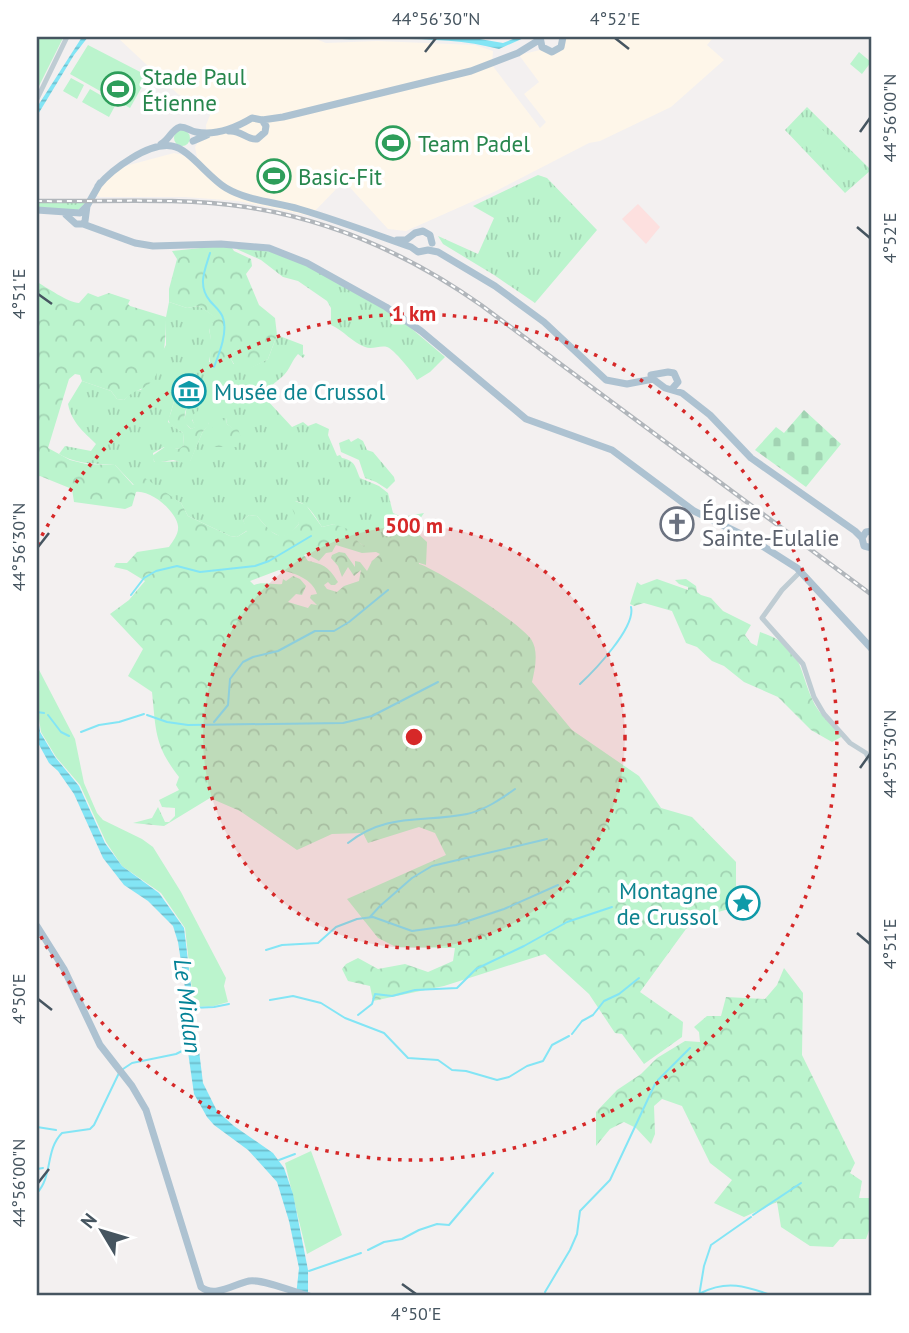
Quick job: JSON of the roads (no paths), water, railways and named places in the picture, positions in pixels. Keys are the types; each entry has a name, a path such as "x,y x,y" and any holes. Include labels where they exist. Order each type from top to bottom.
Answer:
{"main road":[{"path":"80,218 105,175 116,164 166,141 174,130 180,127 208,133 244,124 252,118 262,120 283,117 471,71 518,53 540,41 548,51 555,51 562,46 564,38"},
{"path":"98,186 122,164 152,150 178,147 192,143 202,136 233,131 257,139 264,135 273,121 283,117"},
{"path":"262,120 266,129"},
{"path":"244,124 246,135"},
{"path":"191,131 194,156 208,172 240,191 351,221 399,240 404,241 423,231 430,235 430,247"},
{"path":"171,137 206,174 233,192 364,229 420,253 430,247"},
{"path":"41,211 80,218 102,231 135,243 153,246 230,245 269,248 288,254 386,307 443,348 526,419 612,450 692,510 753,540 802,571 872,647"},
{"path":"411,237 411,247"},
{"path":"430,247 494,281 542,316 608,377 622,380 674,373 682,389 712,413 753,456 867,534"},
{"path":"430,247 508,295 544,322 606,380 627,384 651,379 665,388 682,393 710,415 754,460 855,531 867,534"},
{"path":"661,383 663,374"},
{"path":"672,389 678,382"},
{"path":"867,534 864,546 872,548"},
{"path":"37,926 72,984 96,1038 146,1110 201,1287 207,1291 215,1291 252,1281 309,1296"}],"street":[{"path":"37,99 67,37"},
{"path":"802,571 782,590 762,616 803,664 814,697 824,714 853,746 864,751 872,764"}],"water":[{"path":"82,37 88,37 37,116 39,104"},
{"path":"325,37 468,37 503,43 526,37 499,49 438,40"},
{"name":"Le Mialan","path":"37,711 40,732 55,757 79,786 105,843 122,866 159,893 184,928 203,1083 217,1111 273,1153 284,1168 293,1194 308,1270 308,1296 296,1296 299,1268 277,1182 248,1150 214,1125 194,1094 188,1052 185,988 173,926 148,901 124,885 103,858 74,794 49,763 37,741"}],"waterway":[{"path":"210,253 203,277 204,289 221,313 224,324 222,343 214,367"},
{"path":"131,595 144,578 156,571 177,566 200,572 255,566 269,561 311,536"},
{"path":"214,722 228,705 230,679 243,662 278,651 315,631 334,631 388,590"},
{"path":"580,684 621,636 631,615 631,607"},
{"path":"147,715 188,725 343,723 372,716 438,682"},
{"path":"37,712 44,713"},
{"path":"81,732 144,714"},
{"path":"48,715 61,732 69,736"},
{"path":"348,843 363,833 391,823 474,812 515,789"},
{"path":"370,917 412,878 432,866 547,839"},
{"path":"266,950 282,945 318,943 336,927 357,919 373,917 412,931 456,925 504,909 558,885"},
{"path":"358,1015 372,1004 375,994 392,996 415,990 457,988 476,969 567,922 612,907"},
{"path":"572,1034 604,1001 619,994 639,978"},
{"path":"270,1000 293,996 321,1003 345,1018 384,1033 408,1058 438,1060 452,1070 497,1080 543,1061 552,1045 569,1036"},
{"path":"192,1008 229,1004"},
{"path":"123,1069 132,1063 176,1054 190,1047"},
{"path":"658,1080 690,1048"},
{"path":"37,1193 45,1179 57,1140 62,1133 90,1129 94,1125 119,1073"},
{"path":"545,1292 577,1234 580,1211 610,1180 655,1084"},
{"path":"37,1127 56,1130"},
{"path":"279,1160 295,1154"},
{"path":"37,1169 43,1168"},
{"path":"368,1250 437,1224 449,1225 493,1173"},
{"path":"753,1215 801,1183"},
{"path":"699,1296 711,1245 751,1217"},
{"path":"309,1271 361,1253"},
{"path":"701,1293 729,1285 747,1287 774,1296"}],"railway":[{"path":"37,201 168,201 246,207 309,221 398,255 481,305 872,595"}],"place":[{"name":"Stade Paul Étienne","path":"118,89"},
{"name":"Team Padel","path":"393,143"},
{"name":"Basic-Fit","path":"274,176"},
{"name":"Musée de Crussol","path":"189,391"},
{"name":"Église Sainte-Eulalie","path":"677,524"},
{"name":"Montagne de Crussol","path":"743,903"}]}
